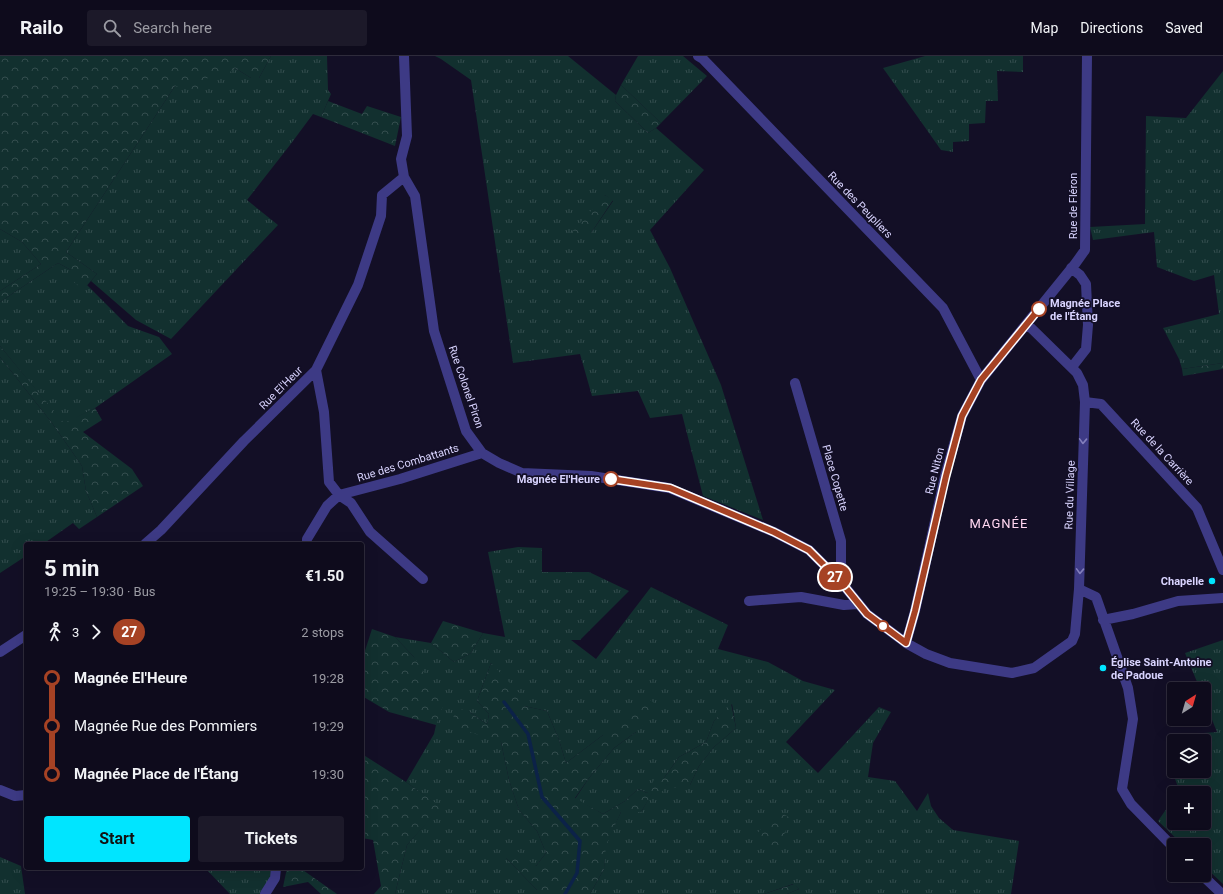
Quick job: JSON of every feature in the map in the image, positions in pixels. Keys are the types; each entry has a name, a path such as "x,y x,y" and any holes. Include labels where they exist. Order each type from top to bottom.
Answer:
{"street":[{"name":"Rue Colonel Piron","path":"404,56 407,136 401,160 404,177 415,196 434,330 466,431 482,453 499,463 522,473 591,476 670,488 774,532 809,550 841,582 867,614 906,643 926,654 950,663 1012,672 1034,668"},
{"name":"Rue des Peupliers","path":"702,57 943,308 981,380"},
{"name":"Rue de Fléron","path":"1027,324 1085,250 1086,110 1089,58"},
{"name":"Rue El'Heur","path":"147,542 161,530 244,441 316,370 358,285 381,216 382,195 404,177"},
{"path":"1071,268 1080,275 1086,284 1088,324 1086,349 1072,367"},
{"name":"Rue Niton","path":"906,643 962,416 981,380 1027,324"},
{"path":"1027,324 1072,367 1081,378 1083,384 1084,402"},
{"path":"316,370 324,412 330,482 340,495 351,503 370,532 423,579"},
{"name":"Place Copette","path":"795,383 841,541 841,582"},
{"name":"Rue de la Carrière","path":"1084,402 1101,404 1197,508 1222,568"},
{"name":"Rue du Village","path":"1034,668 1072,641 1075,634 1079,589 1084,402"},
{"name":"Rue des Combattants","path":"307,542 307,539 327,506 340,495 400,479 482,453"},
{"path":"1079,589 1096,597 1128,688 1133,719 1122,789 1131,804 1167,841"},
{"path":"749,601 801,597 844,606 858,604"},
{"path":"1104,620 1133,614 1178,601 1223,598"},
{"path":"0,652 24,636"},
{"path":"0,790 15,796 24,795"},
{"path":"265,894 275,878 276,870"},
{"path":"1209,882 1222,894"}],"green space":[{"path":"0,56 271,56 259,78 251,78 235,68 226,75 214,71 195,92 175,86 66,252 97,274 83,290 70,278 71,270 58,263 0,302 0,291 41,264 22,242 0,229"},
{"path":"271,56 327,56 328,90 331,94 321,117 313,114 247,200 278,225 171,339 136,320 91,281 97,274 66,252 175,86 214,70 235,68 251,78 259,78"},
{"path":"435,56 568,56 616,95 615,101 648,133 656,128 704,170 650,230 670,268 721,385 763,520 703,496 682,414 650,418 638,391 592,396 580,354 513,363 471,80","holes":["605,195 613,201 591,233"]},
{"path":"638,56 683,56 707,76 661,123 621,85"},
{"path":"925,56 1023,56 1023,72 997,71 998,101 986,101 985,123 969,124 969,141 953,142 953,152 941,150 883,68"},
{"path":"1223,71 1223,363 1182,369 1179,359 1163,328 1219,314 1214,275 1194,281 1157,267 1154,232 1093,240 1090,227 1145,224 1146,116 1186,118"},
{"path":"621,85 661,123 656,128 648,133 615,101"},
{"path":"328,101 362,114 367,106 401,117 395,146 321,117"},
{"path":"605,195 613,200 591,233 573,237 572,232"},
{"path":"0,229 22,242 41,264 0,291"},
{"path":"58,263 71,270 83,289 87,285 128,326 159,337 172,354 95,408 64,424 0,346 0,302"},
{"path":"0,346 64,423 95,408 102,420 83,432 132,469 143,486 97,517 86,491 82,466 52,423 0,357"},
{"path":"0,357 52,423 82,466 86,491 97,517 79,529 73,523 46,542 24,542 24,557 0,573"},
{"path":"1223,363 1223,369 1183,376 1182,369"},
{"path":"518,547 542,548 542,572 589,572 629,591 580,640 571,640 596,659 651,587 728,625 718,649 768,662 803,681 835,690 786,742 818,773 879,707 891,712 873,743 868,777 895,781 917,811 928,793 931,806 939,818 953,830 1019,841 1011,894 787,894 799,889 793,884 764,894 590,894 604,869 605,845 621,812 641,812 652,793 667,784 690,785 699,766 714,747 736,728 732,704 714,721 706,742 679,757 664,778 647,793 638,789 625,801 603,814 575,799 589,778 614,748 636,732 603,735 566,763 559,740 547,711 524,706 491,663 477,701 489,714 487,724 468,711 501,742 509,780 519,810 537,831 546,853 536,866 506,858 537,890 537,894 395,894 407,845 440,807 406,782 434,734 436,725 414,657 395,637 431,643 454,662 471,653 483,633 505,637 488,552"},
{"path":"443,621 483,633 471,653 454,662 431,643"},
{"path":"372,629 395,637 414,657 444,703 436,725 389,712 364,697 364,654"},
{"path":"1223,640 1223,884 1211,873 1211,838 1176,838 1167,830 1211,830 1211,786 1178,786 1175,778 1211,778 1211,734 1190,734 1217,732 1211,717 1211,682 1197,682 1185,653"},
{"path":"491,663 524,698 524,706 547,711 559,740 566,763 603,735 645,696 659,707 636,732 614,748 589,778 575,798 603,814 625,801 638,789 647,793 655,778 664,778 679,757 706,742 714,721 731,703 736,728 714,747 699,766 690,785 675,788 667,784 660,795 652,794 641,812 621,812 606,845 604,869 590,894 537,894 537,890 506,858 515,849 536,866 546,853 537,831 519,810 509,780 501,742 451,726 456,708 468,711 487,724 489,714 477,701"},
{"path":"364,755 406,782 441,807 407,845 395,894 374,894 381,886 373,840 364,838"},
{"path":"1167,808 1167,830 1158,821"},
{"path":"777,810 790,818 781,844 767,849 754,837"},
{"path":"0,857 21,866 25,894 0,894"},
{"path":"207,870 273,870 272,879 260,894 230,894"},
{"path":"287,870 303,870 337,894 321,894 308,882 283,887"},
{"path":"794,884 799,889 787,894 764,894"}],"waterway":[{"path":"504,702 528,734 542,797 580,841 577,873 565,894"}],"bus line":[{"name":"27","path":"611,479 670,488 774,532 809,550 841,582 867,614 906,643 962,416 981,380 1039,309"}],"place":[{"name":"Magnée Place de l'Étang","path":"1039,309"},
{"name":"Magnée El'Heure","path":"611,479"},
{"name":"Chapelle","path":"1212,581"},
{"name":"Église Saint-Antoine de Padoue","path":"1103,668"}],"district":[{"name":"MAGNÉE","path":"999,523"}]}
